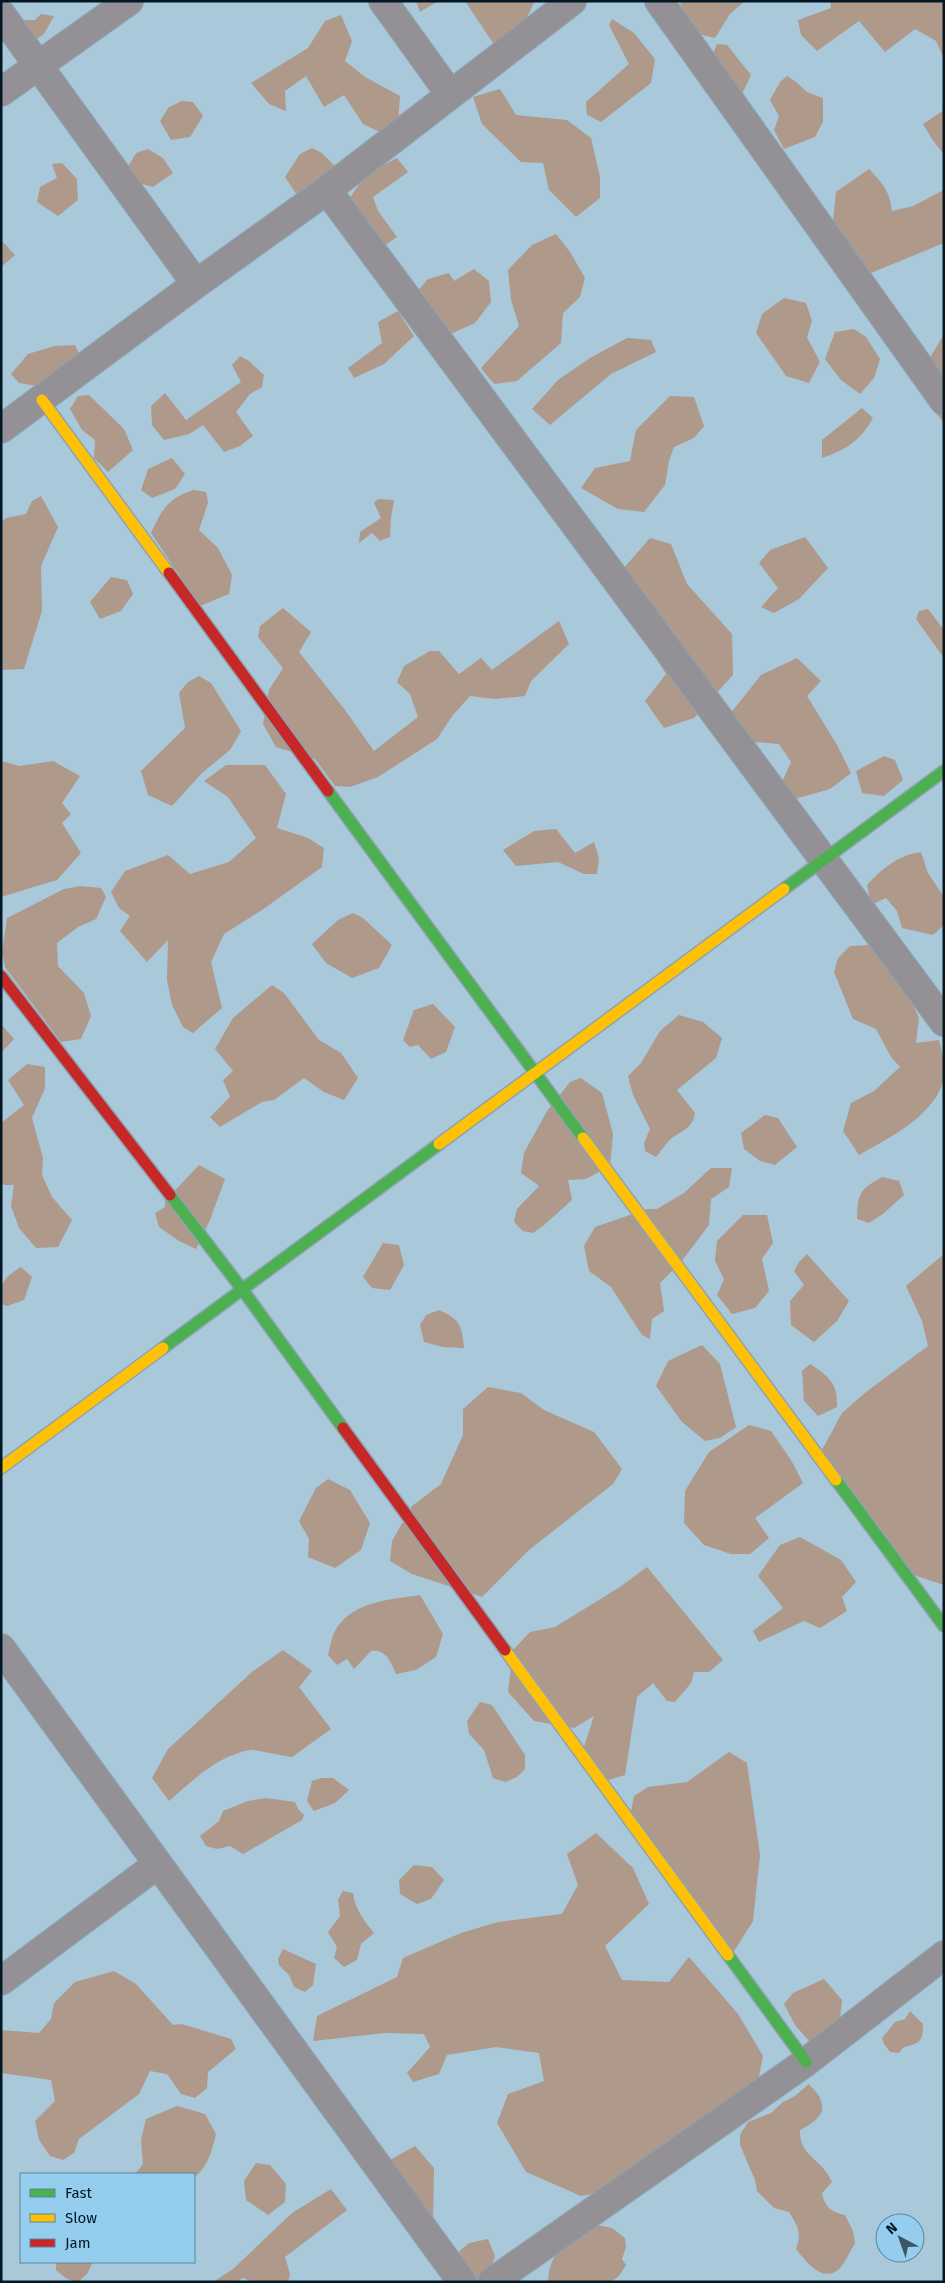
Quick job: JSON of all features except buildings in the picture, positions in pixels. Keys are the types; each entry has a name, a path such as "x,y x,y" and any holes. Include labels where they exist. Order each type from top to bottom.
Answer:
{"street":[{"path":"1,92 129,1"},
{"path":"382,1 450,94"},
{"path":"1,429 196,284 327,190 572,1"},
{"path":"659,1 944,401"},
{"path":"1,14 196,284"},
{"path":"327,190 944,1022"},
{"path":"42,400 535,1073 944,1626"},
{"path":"1,1468 944,771"},
{"path":"1,976 242,1290 806,2062"},
{"path":"1,1648 462,2282"},
{"path":"1,1981 158,1864"},
{"path":"492,2282 806,2062 944,1954"}],"shaded area":[{"path":"416,1 438,1 420,12"},
{"path":"465,1 535,1 522,27 497,49"},
{"path":"681,1 745,1 730,14 715,38 690,32 679,13"},
{"path":"830,1 944,1 944,59 936,41 915,29 885,52 859,21 817,51 801,35 798,20 831,8"},
{"path":"41,14 54,16 44,34 25,48 15,20 35,20"},
{"path":"341,15 352,41 345,61 365,77 400,96 398,124 382,133 363,124 344,95 324,107 306,76 285,91 286,111 269,104 251,83 308,48 325,21"},
{"path":"612,19 634,33 655,59 651,83 601,122 587,115 586,102 629,64 609,25"},
{"path":"717,44 727,45 751,75 742,94 709,64"},
{"path":"787,76 807,92 823,98 823,122 815,137 784,149 774,130 779,116 770,100 780,82"},
{"path":"500,89 516,115 567,120 591,138 600,177 600,198 576,217 549,190 543,163 521,162 482,124 473,97"},
{"path":"182,101 193,102 203,116 190,137 171,140 160,121 169,107"},
{"path":"944,110 944,152 942,152 923,124"},
{"path":"312,148 322,153 337,168 297,195 285,177 300,154"},
{"path":"148,149 163,158 173,173 153,187 139,183 128,167 136,153"},
{"path":"397,158 408,172 373,197 378,211 397,237 381,248 347,208 354,191 366,178"},
{"path":"62,163 77,179 78,200 58,216 37,202 40,187 57,178 52,164"},
{"path":"869,169 885,188 892,211 913,206 944,190 944,243 866,275 832,231 836,192"},
{"path":"556,234 570,252 585,278 580,297 563,313 561,343 517,381 494,384 481,368 519,326 511,300 508,270 532,245"},
{"path":"1,240 15,255 1,267"},
{"path":"474,269 489,281 491,302 475,323 444,337 414,295 428,279 449,273 454,281"},
{"path":"784,298 806,303 812,321 807,337 820,362 809,383 786,376 756,333 762,314"},
{"path":"398,311 414,336 384,364 354,378 348,368 382,343 378,322"},
{"path":"854,329 866,337 880,359 874,378 860,394 841,380 825,359 835,332"},
{"path":"944,334 944,423 932,408 928,361"},
{"path":"627,338 651,340 656,352 611,374 550,425 532,409 558,380 590,358"},
{"path":"75,345 80,356 42,387 19,383 11,374 28,354 55,346"},
{"path":"240,356 249,361 264,375 262,387 250,394 236,412 253,436 240,446 224,452 203,425 189,434 164,440 152,425 151,406 165,393 186,420 241,382 232,365"},
{"path":"89,395 124,429 133,450 108,472 94,458 95,440 82,430 70,409 78,396"},
{"path":"670,396 694,397 704,426 694,438 674,447 669,461 665,485 644,512 618,509 581,488 595,468 630,461 636,430"},
{"path":"862,408 873,418 868,426 846,448 822,458 822,440"},
{"path":"172,458 185,474 175,489 152,498 141,490 148,469"},
{"path":"194,490 206,492 208,503 199,530 218,548 232,575 229,594 200,606 151,533 159,517 172,501"},
{"path":"41,496 58,527 41,566 42,611 24,669 1,670 1,522 6,518 26,514 32,501"},
{"path":"378,499 394,500 390,537 380,541 372,533 359,543 360,532 381,518 374,503"},
{"path":"805,537 828,568 799,599 774,613 761,607 778,588 759,563 770,550"},
{"path":"650,538 671,544 687,584 732,634 733,675 694,718 664,728 645,701 666,674 620,602 623,569"},
{"path":"111,577 127,580 133,594 121,611 100,619 90,602"},
{"path":"283,608 311,632 299,652 345,710 374,751 418,717 410,694 397,682 404,666 430,651 439,651 459,674 481,658 492,670 559,621 569,644 531,681 525,696 494,699 470,696 453,715 437,739 378,777 350,787 335,786 315,759 276,747 263,724 269,690 283,668 258,637 260,626"},
{"path":"928,609 944,630 944,658 916,619 919,611"},
{"path":"797,658 821,681 807,696 837,745 851,773 830,789 795,799 782,782 791,762 779,744 743,741 730,714 761,675"},
{"path":"199,676 211,683 241,731 230,750 202,773 172,806 148,795 141,771 185,728 179,693 188,682"},
{"path":"884,756 895,760 903,780 884,796 862,793 856,771"},
{"path":"1,761 20,766 53,761 80,776 62,803 71,814 62,823 81,853 57,880 1,897"},
{"path":"226,765 265,765 286,794 277,828 308,838 324,848 322,867 262,910 224,934 211,962 222,1008 193,1033 183,1027 172,1005 167,980 168,940 147,962 120,931 130,916 119,908 111,892 125,871 168,855 190,874 229,862 256,838 228,797 204,781"},
{"path":"556,829 575,853 594,842 599,858 597,874 584,874 558,862 516,866 503,850 534,831"},
{"path":"921,852 928,873 944,897 944,925 933,935 902,928 897,911 886,898 871,905 867,885 891,864 905,856"},
{"path":"80,886 101,888 106,897 96,919 78,927 57,943 58,966 84,993 91,1016 81,1039 61,1042 5,967 2,952 7,918 64,889"},
{"path":"353,913 363,918 392,945 379,968 352,978 326,963 312,944 338,920"},
{"path":"870,945 911,1000 919,1018 916,1043 939,1040 944,1064 944,1078 932,1103 922,1114 897,1133 859,1155 843,1131 851,1103 874,1091 900,1067 891,1057 876,1029 853,1019 834,972 838,958 850,946"},
{"path":"272,985 284,993 319,1040 341,1053 358,1078 344,1100 324,1092 304,1078 274,1100 262,1102 220,1127 210,1117 230,1097 223,1080 233,1071 215,1049 233,1018"},
{"path":"433,1004 455,1027 446,1052 431,1059 418,1045 410,1047 403,1040 414,1010"},
{"path":"679,1015 703,1022 722,1038 716,1058 677,1090 695,1113 692,1122 687,1128 672,1138 656,1157 645,1151 644,1143 650,1129 633,1095 628,1076 641,1063 660,1031"},
{"path":"1,1024 14,1039 1,1053"},
{"path":"27,1064 45,1067 45,1088 32,1118 43,1158 42,1175 52,1197 72,1220 58,1247 36,1248 19,1228 11,1206 14,1185 4,1185 1,1182 1,1123 24,1105 8,1080"},
{"path":"581,1078 602,1093 613,1134 610,1166 586,1179 568,1180 572,1200 533,1233 523,1231 514,1222 517,1209 539,1186 521,1173 524,1153 547,1111 570,1082"},
{"path":"765,1115 778,1118 797,1147 775,1165 760,1161 744,1149 741,1133"},
{"path":"199,1165 225,1179 210,1220 196,1249 179,1241 159,1227 155,1213 165,1207 165,1201"},
{"path":"711,1168 732,1168 729,1187 711,1199 709,1225 681,1262 660,1283 664,1311 652,1319 650,1339 642,1335 611,1287 589,1271 584,1246 595,1227 647,1209 657,1209 684,1193"},
{"path":"882,1177 899,1181 904,1195 883,1214 869,1223 857,1219 861,1193 869,1185"},
{"path":"743,1215 767,1215 773,1243 762,1259 769,1291 755,1308 732,1314 717,1295 724,1279 715,1261 717,1241"},
{"path":"383,1243 399,1245 404,1265 390,1290 372,1288 363,1277"},
{"path":"807,1254 849,1301 837,1321 814,1342 791,1325 790,1301 804,1285 794,1271"},
{"path":"944,1254 944,1585 898,1570 817,1459 842,1413 866,1392 928,1346 922,1321 906,1286"},
{"path":"21,1267 32,1277 24,1300 7,1306 1,1304 1,1291 6,1278"},
{"path":"439,1310 456,1320 459,1324 464,1348 443,1347 424,1342 420,1325 426,1315"},
{"path":"702,1345 720,1364 736,1427 720,1438 705,1441 682,1422 656,1386 668,1361"},
{"path":"810,1364 831,1381 836,1392 837,1407 818,1416 804,1401 802,1371"},
{"path":"488,1387 521,1393 544,1410 594,1432 622,1469 613,1484 529,1550 482,1597 412,1574 390,1561 392,1541 412,1506 441,1484 463,1435 463,1409"},
{"path":"749,1425 771,1431 791,1460 803,1483 755,1518 769,1538 750,1554 731,1554 704,1545 684,1523 685,1491 709,1452"},
{"path":"328,1479 350,1490 370,1523 361,1550 335,1568 308,1557 309,1539 299,1521 316,1488"},
{"path":"800,1537 841,1560 856,1582 842,1597 847,1611 820,1628 804,1621 759,1642 753,1631 783,1608 758,1576 780,1545"},
{"path":"647,1567 723,1660 709,1672 694,1672 691,1683 675,1702 667,1701 653,1683 637,1697 625,1775 598,1783 583,1750 594,1716 574,1728 534,1721 508,1692 513,1650 530,1632 555,1627 620,1587"},
{"path":"420,1595 443,1634 436,1657 416,1670 396,1674 390,1661 381,1652 371,1651 354,1669 347,1659 337,1665 328,1655 334,1633 341,1622 350,1614 371,1604"},
{"path":"283,1650 312,1671 299,1687 331,1729 292,1757 252,1750 238,1753 216,1763 169,1801 152,1778 168,1749 252,1672"},
{"path":"480,1702 492,1705 525,1755 525,1769 517,1777 505,1782 493,1778 484,1750 469,1734 467,1721"},
{"path":"729,1752 747,1763 760,1855 753,1921 733,1953 628,1826 634,1796 648,1787 687,1782"},
{"path":"321,1778 333,1778 349,1790 335,1803 314,1811 307,1801 312,1781"},
{"path":"266,1798 295,1802 298,1809 304,1815 302,1820 243,1854 230,1846 217,1849 206,1846 200,1836 219,1821 223,1811 248,1801"},
{"path":"596,1833 633,1868 649,1904 605,1946 622,1980 669,1982 689,1957 738,2014 763,2056 755,2096 623,2189 581,2196 526,2172 497,2123 508,2094 544,2081 539,2053 496,2047 447,2055 439,2074 413,2082 407,2073 430,2047 424,2034 385,2033 313,2041 317,2016 397,1977 403,1958 461,1933 498,1922 562,1914 578,1885 567,1854"},
{"path":"414,1865 432,1867 444,1880 431,1899 417,1904 400,1894 399,1880"},
{"path":"343,1891 353,1893 358,1910 374,1933 361,1944 357,1960 344,1967 334,1958 337,1947 328,1932 340,1916 338,1899"},
{"path":"283,1949 316,1964 313,1985 305,1992 294,1987 289,1975 279,1965 278,1959"},
{"path":"114,1971 136,1984 173,2025 182,2024 231,2039 236,2049 208,2072 207,2088 195,2098 181,2094 167,2074 150,2071 139,2094 79,2139 74,2153 63,2160 50,2156 39,2140 35,2121 55,2101 51,2080 1,2073 1,2030 39,2033 51,2019 54,2003 75,1982"},
{"path":"824,1979 842,2000 839,2027 810,2042 795,2025 784,2004 793,1993"},
{"path":"910,2011 923,2024 921,2039 903,2048 899,2053 890,2052 882,2038 895,2022 905,2019"},
{"path":"809,2084 818,2094 822,2111 816,2119 800,2130 803,2146 828,2174 832,2182 822,2193 823,2198 829,2208 836,2213 845,2215 853,2231 855,2243 838,2270 826,2274 814,2268 796,2249 799,2234 789,2212 774,2208 757,2191 755,2180 740,2145 740,2135 748,2122 771,2113"},
{"path":"177,2106 205,2114 216,2134 211,2152 203,2169 195,2176 195,2173 136,2173 143,2164 141,2140 146,2119"},
{"path":"415,2146 434,2168 433,2227 390,2160"},
{"path":"256,2163 270,2165 286,2184 285,2202 268,2215 246,2200 244,2181"},
{"path":"331,2189 347,2210 285,2257 290,2274 288,2282 252,2282 243,2278 237,2282 213,2282 233,2269 292,2213"},
{"path":"587,2223 612,2228 625,2238 626,2247 622,2259 626,2265 619,2276 611,2282 548,2282 552,2263 560,2248"},
{"path":"488,2239 495,2256 488,2278 472,2282 455,2255 469,2243"},
{"path":"56,2263 92,2263 87,2274 78,2282 68,2279 56,2270"}],"traffic: fast":[{"path":"784,889 944,771"},
{"path":"328,791 583,1138"},
{"path":"163,1348 439,1144"},
{"path":"170,1195 242,1289 343,1428"},
{"path":"836,1480 944,1626"},
{"path":"728,1955 806,2062"}],"traffic: slow":[{"path":"42,400 169,573"},
{"path":"439,1144 784,889"},
{"path":"583,1138 836,1480"},
{"path":"1,1468 163,1348"},
{"path":"505,1650 728,1955"}],"traffic: jam":[{"path":"169,573 328,791"},
{"path":"1,976 170,1195"},
{"path":"343,1428 505,1650"}]}
